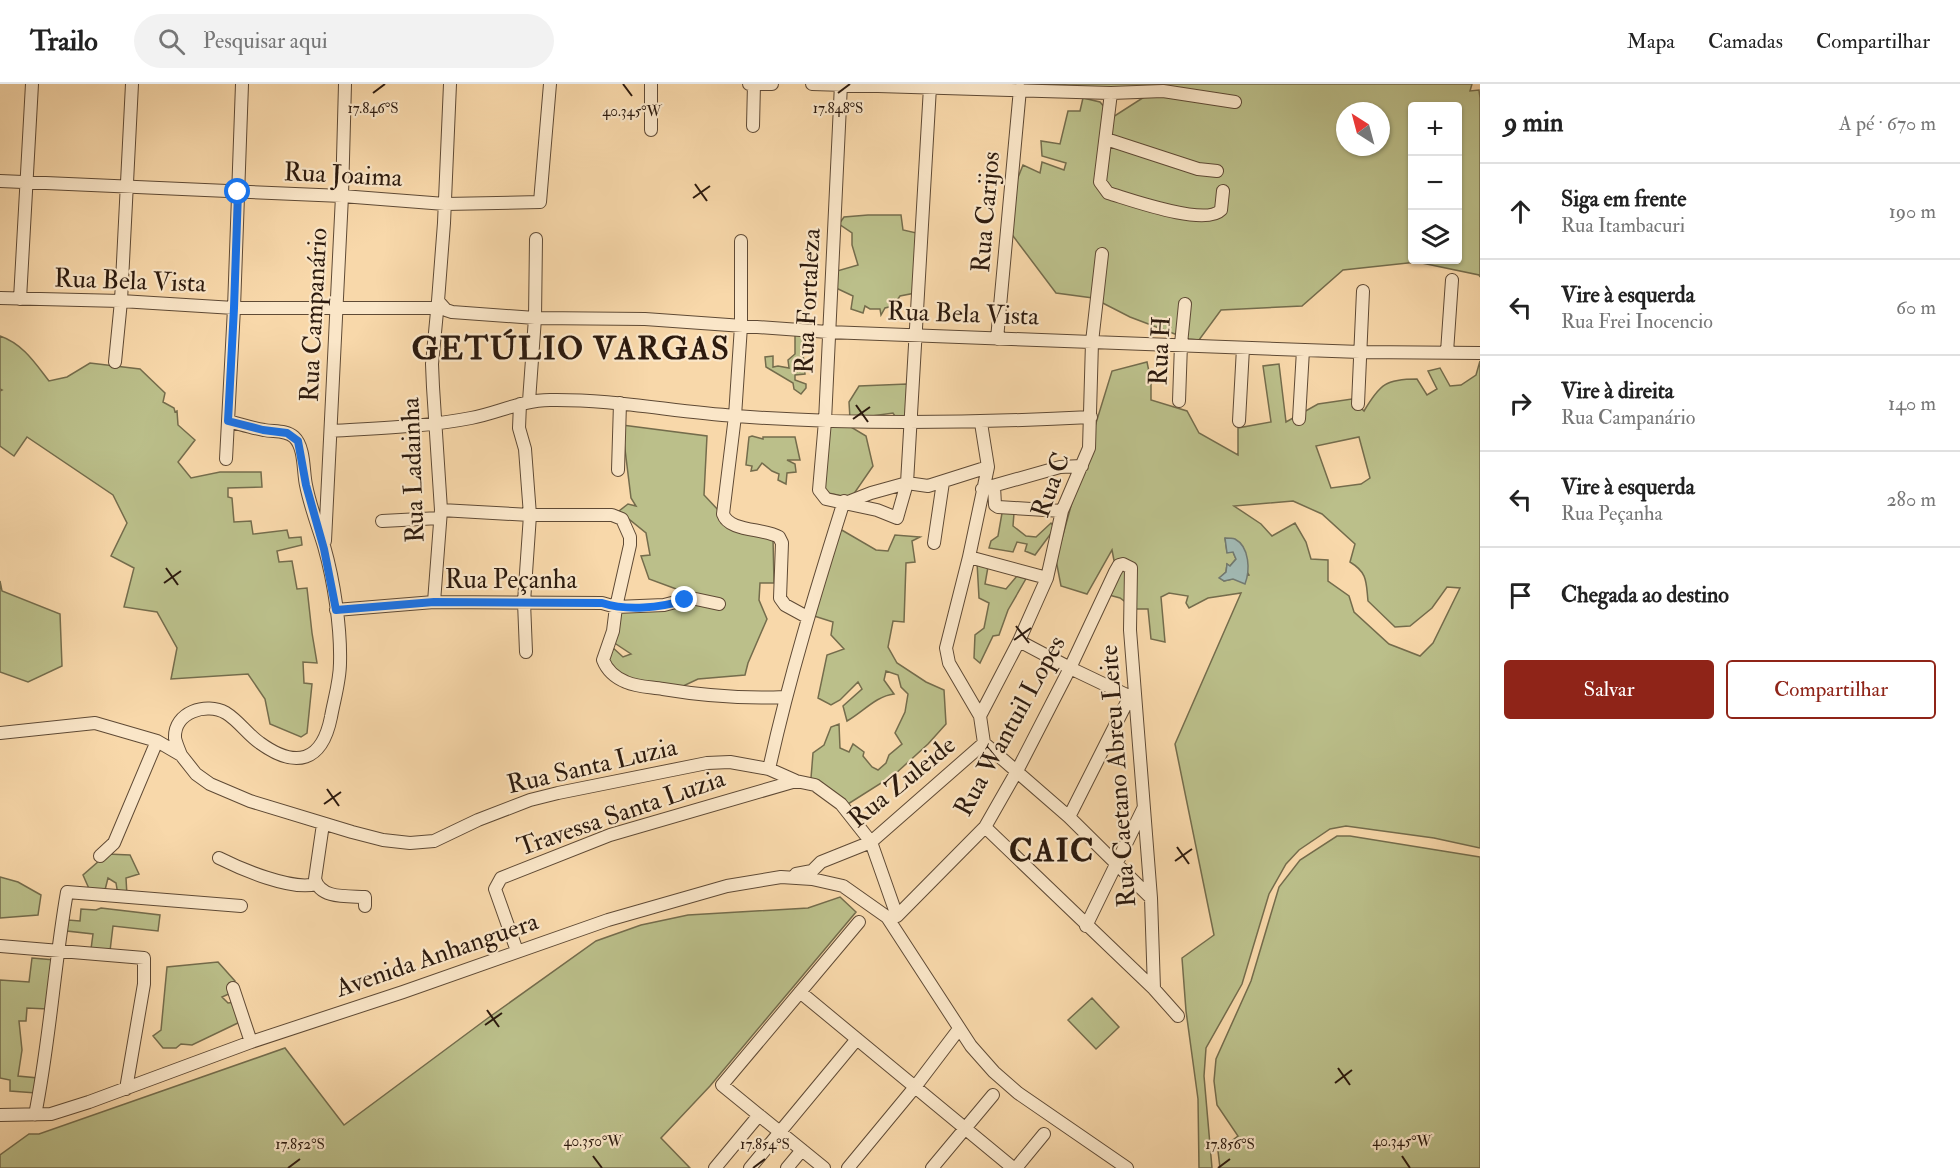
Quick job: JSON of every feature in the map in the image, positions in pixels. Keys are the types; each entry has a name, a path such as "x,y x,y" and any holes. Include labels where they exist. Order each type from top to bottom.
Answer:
{"street":[{"path":"20,299 32,84"},
{"path":"115,362 121,302 132,84"},
{"path":"226,459 242,84"},
{"name":"Rua Campanário","path":"324,549 342,196 345,84"},
{"name":"Rua Ladainha","path":"434,602 441,514 432,364 440,306 450,84"},
{"name":"Rua Joaima","path":"0,181 342,196 445,204 540,202 550,84"},
{"path":"651,84 651,130"},
{"path":"748,84 772,84"},
{"path":"753,126 754,84"},
{"path":"812,84 1111,93 1163,91 1235,102"},
{"name":"Rua Fortaleza","path":"842,84 825,421 819,490 826,499 878,510 896,518 903,498"},
{"path":"903,498 907,483 930,87"},
{"name":"Rua Carijos","path":"997,339 1020,89"},
{"path":"1111,93 1100,182 1108,194 1183,214 1216,214 1221,210 1223,191"},
{"path":"1106,139 1198,169 1217,171"},
{"path":"526,652 524,602 530,515 525,449 519,428 535,318 537,239"},
{"path":"741,241 741,327 735,416 723,514 724,519 732,525 779,537 782,543 780,598 789,608 807,617"},
{"name":"Rua C","path":"980,716 1019,641 1047,578 1062,511 1089,448 1092,342 1102,254"},
{"path":"1447,352 1452,280"},
{"path":"1358,404 1363,291"},
{"name":"Rua Bela Vista","path":"0,298 234,308 440,306 461,314 535,318 645,319 828,332 1360,352 1480,353"},
{"name":"Rua H","path":"1179,401 1185,304"},
{"path":"1239,421 1243,348"},
{"path":"1299,419 1304,350"},
{"path":"331,431 436,423 474,417 524,402 551,399 620,403 735,416 825,421 981,423 1091,417"},
{"path":"618,470 620,403"},
{"name":"Rua Campanário","path":"181,755 175,739 178,723 186,714 198,709 213,708 225,713 259,743 292,759 304,759 316,753 328,731 340,666 340,630 324,549 306,485 298,441 287,433 263,430 228,421"},
{"path":"981,423 988,467 988,487 946,648 946,656 980,716 984,743 1069,817 1151,898"},
{"path":"988,487 1060,467 1082,466"},
{"path":"878,510 928,486 988,467"},
{"path":"934,543 943,482"},
{"path":"769,769 784,697 807,617 846,502 907,483 928,486"},
{"path":"988,487 998,507 1062,511"},
{"path":"382,521 441,514 612,514 622,519 627,527 630,545 616,607 614,631 603,660 610,670 620,679 632,684 736,699 784,697"},
{"path":"969,557 1047,578"},
{"name":"Rua Wantuil Lopes","path":"892,916 985,827 1017,771 1070,668 1115,572 1119,565 1123,564"},
{"name":"Rua Caetano Abreu Leite","path":"1123,564 1131,568 1132,697 1151,898 1154,989"},
{"name":"Rua Peçanha","path":"336,610 434,602 602,603 616,607 664,605 692,598 719,604"},
{"path":"1019,641 1132,697 1069,817"},
{"name":"Rua Santa Luzia","path":"0,734 89,722 157,741 181,755 196,774 210,784 249,801 383,840 411,843 434,841 514,805 558,793 707,763 730,762 769,769 796,781 815,785 841,804 871,842 892,916"},
{"path":"100,856 114,843 157,741"},
{"name":"Rua Zuleide","path":"781,877 812,871 820,862 871,842 984,743"},
{"name":"Travessa Santa Luzia","path":"517,951 495,889 501,878 610,835 796,781"},
{"path":"1086,926 1143,808"},
{"path":"323,824 316,884 321,891 329,894 364,897 365,906"},
{"path":"985,827 1154,989 1178,1016"},
{"path":"219,858 265,877 307,887 316,884"},
{"name":"Avenida Anhanguera","path":"0,1115 51,1114 126,1089 251,1042 404,992 608,920 728,886 781,877 812,879 843,886 892,916"},
{"path":"35,1115 44,1069 57,951 67,892 241,906"},
{"path":"892,916 959,1029 994,1072 1018,1094 1127,1168"},
{"path":"824,1168 722,1085 859,922"},
{"path":"0,946 144,958 144,984 126,1089"},
{"path":"233,988 251,1042"},
{"path":"800,992 1014,1168 1044,1134"},
{"path":"848,1168 915,1088 959,1029"},
{"path":"750,1168 857,1040"},
{"path":"932,1168 993,1095"},
{"path":"718,1167 759,1115"},
{"path":"787,1168 802,1150"}],"green space":[{"path":"1045,84 1472,84 1470,91 1479,90 1480,98 1480,277 1427,264 1462,264 1462,102 1408,102 1408,263 1343,270 1302,306 1221,310 1199,340 1188,339 1130,317 1093,298 1056,293 1007,228 1013,190 1023,165 1040,173 1042,162 1064,170 1066,163 1042,156 1041,141 1060,144 1068,111 1080,111 1083,98 1100,102 1113,117 1152,92"},
{"path":"901,215 903,230 921,234 915,293 900,296 893,306 885,308 881,315 880,309 870,309 865,306 863,313 851,309 853,296 836,288 837,271 858,265 852,245 852,233 839,224 844,217"},
{"path":"805,334 803,353 805,374 795,375 795,380 806,384 801,394 794,389 793,383 766,367 765,357 773,356 773,367 789,368 788,360 795,354 795,335"},
{"path":"0,336 22,349 49,381 67,377 90,363 140,369 165,393 163,402 174,408 175,412 177,411 178,425 195,440 178,462 191,478 220,472 261,472 262,487 228,488 228,497 232,498 234,522 251,521 253,534 287,530 289,538 301,537 302,545 277,551 279,562 292,561 297,589 307,588 317,663 303,662 304,683 312,684 307,733 301,737 270,724 265,699 248,674 171,679 177,648 157,612 124,607 134,568 111,556 127,523 113,495 27,437 14,456 0,446 0,391 2,390 0,389"},
{"path":"1480,361 1480,848 1434,838 1346,826 1330,829 1299,850 1286,864 1269,894 1242,984 1206,1048 1204,1076 1212,1168 1199,1168 1198,1099 1186,1011 1182,958 1214,935 1175,744 1241,593 1208,598 1189,608 1186,603 1188,596 1169,593 1161,597 1165,642 1151,639 1148,609 1135,609 1120,598 1109,595 1117,576 1112,550 1087,594 1061,586 1056,560 1112,371 1147,362 1151,381 1151,400 1187,411 1199,433 1238,455 1238,428 1271,422 1263,366 1279,364 1286,422 1318,404 1352,399 1364,411 1380,389 1398,380 1417,379 1427,395 1437,389 1428,371 1440,368 1450,386 1461,385 1476,375","holes":["1359,437 1370,478 1361,484 1331,488 1316,446","1293,501 1322,514 1355,544 1350,562 1363,574 1368,601 1395,627 1410,626 1432,608 1447,587 1460,588 1433,643 1420,656 1389,644 1354,612 1349,596 1328,581 1328,560 1311,559 1306,542 1295,523 1272,536 1261,524 1234,506","1225,538 1249,575 1224,581 1220,578 1226,572 1227,564 1230,566 1236,559 1233,552 1227,552"]},
{"path":"907,384 911,418 897,419 893,413 850,419 849,402 859,386"},
{"path":"829,424 846,424 866,436 873,466 851,498 824,492"},
{"path":"622,425 707,436 704,495 720,512 721,523 773,538 774,583 760,583 759,600 767,619 745,675 698,679 679,688 630,679 612,668 607,659 611,646 623,657 631,654 613,642 619,609 676,599 679,590 649,579 641,556 650,555 646,533 619,511 628,504 636,506 631,498"},
{"path":"749,437 763,439 763,437 795,437 800,460 787,460 795,464 796,472 787,473 786,484 778,480 779,474 762,463 757,470 751,471 752,466 746,465"},
{"path":"1002,513 1014,513 1013,526 1026,536 1036,537 1051,523 1055,528 1035,555 1025,551 1027,544 1017,542 1013,552 989,548 991,541 998,536"},
{"path":"840,529 876,550 888,551 895,535 920,537 912,541 915,562 906,563 904,622 893,621 888,647 897,663 926,682 944,690 946,724 894,775 848,804 811,778 813,753 824,745 831,727 839,724 840,748 849,752 853,744 864,752 863,756 872,767 878,770 886,763 889,755 902,744 895,733 905,712 908,694 901,687 898,675 886,671 884,680 894,694 875,701 847,721 843,706 862,689 858,682 840,700 831,705 818,698 827,655 844,649 831,635 833,622 811,615"},
{"path":"977,562 988,567 985,584 1006,589 1017,576 1027,577 1008,610 999,635 993,636 980,663 974,658 975,635 984,628 989,603 979,598"},
{"path":"0,581 2,591 60,614 62,666 28,682 0,672"},
{"path":"1337,836 1350,836 1480,857 1480,1168 1220,1168 1218,1151 1238,1136 1217,1105 1214,1081 1216,1059 1251,981 1279,887 1300,860"},
{"path":"107,854 130,855 139,874 126,878 127,896 118,895 116,883 108,878 105,890 90,891 83,875"},
{"path":"0,877 18,882 41,895 38,915 0,918"},
{"path":"840,897 856,912 710,1086 661,1138 690,1168 0,1168 0,1155 29,1134 39,1134 285,1048 344,1125 596,941 641,925 688,915 808,908"},
{"path":"101,908 160,915 158,931 113,926 110,951 91,949 93,934 67,931 68,920 80,921 81,909"},
{"path":"32,958 55,960 48,1009 27,1008 26,1021 19,1021 22,1050 18,1076 38,1078 36,1093 10,1091 10,1080 0,1078 0,980 29,982"},
{"path":"218,962 235,981 231,993 222,997 228,1003 236,1002 242,1021 192,1045 181,1044 176,1048 163,1048 153,1036 161,1030 167,967"},
{"path":"1092,998 1119,1027 1096,1049 1068,1020"}],"water":[{"path":"1225,538 1235,539 1244,548 1248,560 1245,584 1233,579 1224,581 1219,578 1226,572 1227,564 1230,566 1236,559 1233,552 1227,553"}],"district":[{"name":"GETÚLIO VARGAS","path":"571,349"},
{"name":"CAIC","path":"1052,851"}],"route":[{"path":"238,192 228,421 263,430 287,433 298,441 306,485 324,549 336,610 434,602 602,603 616,607 664,605 685,600"}]}
